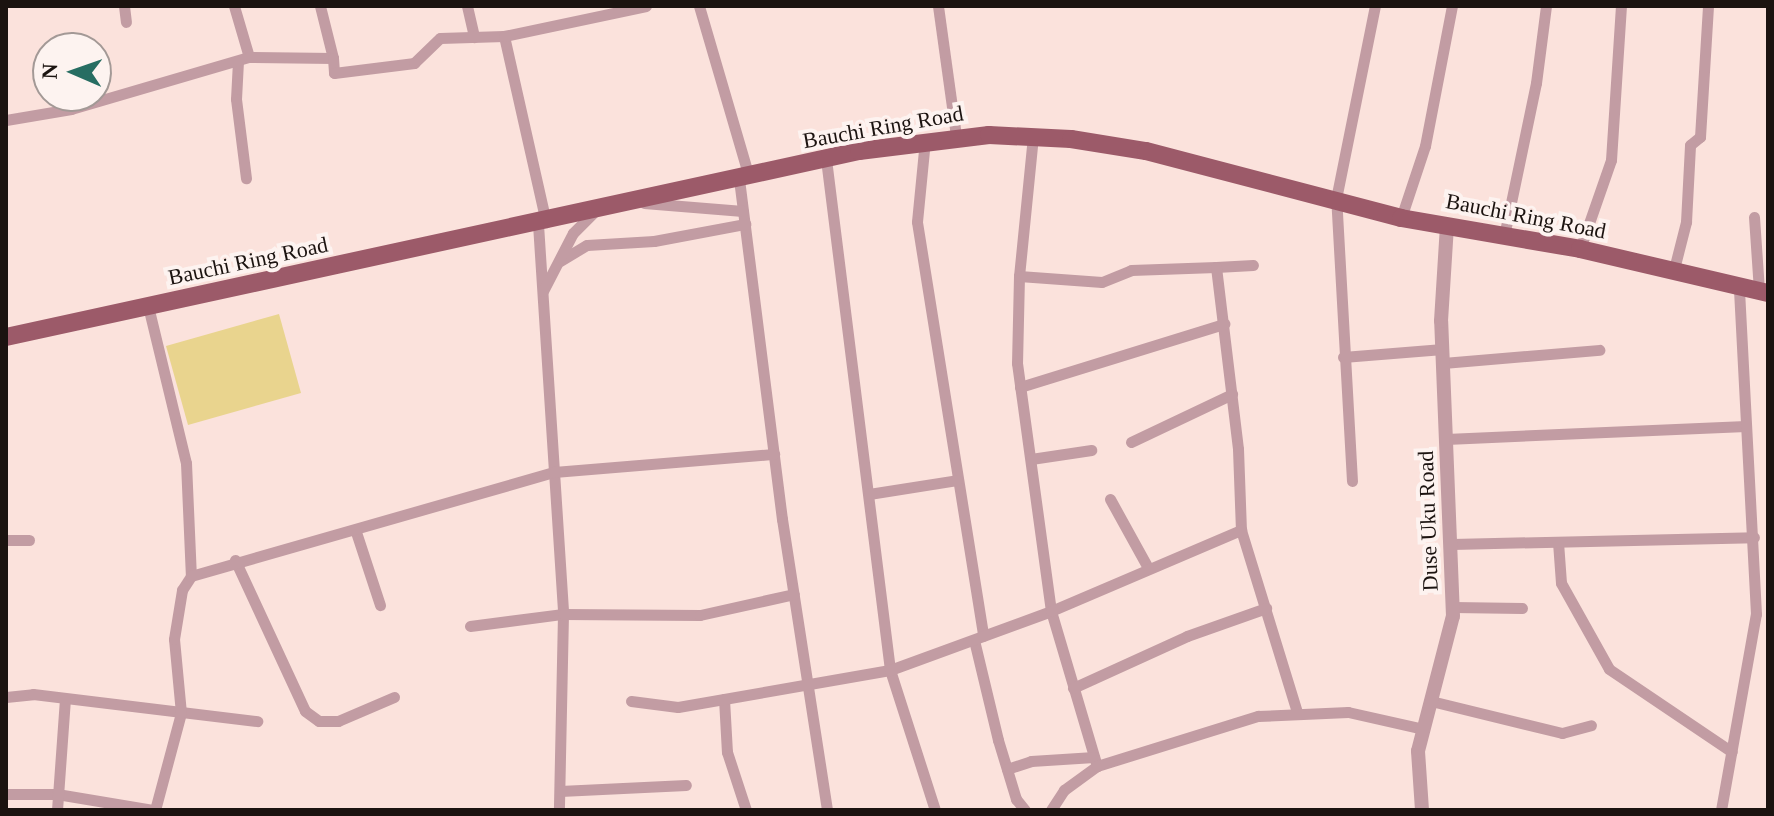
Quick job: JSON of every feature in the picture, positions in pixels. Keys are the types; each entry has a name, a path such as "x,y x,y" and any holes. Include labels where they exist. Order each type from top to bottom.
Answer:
{"main road":[{"name":"Bauchi Ring Road","path":"6,337 636,203 826,159 956,136 1033,136 1146,151 1401,218 1580,249 1763,292"}],"street":[{"path":"124,6 126,22"},
{"path":"234,6 243,59 246,178"},
{"path":"320,6 334,73 414,63 440,38 504,36 646,6"},
{"path":"467,6 474,37"},
{"path":"699,6 744,178 744,218 774,454 827,810"},
{"path":"938,6 956,136"},
{"path":"1352,481 1336,199 1375,6"},
{"path":"1401,218 1425,146 1452,6"},
{"path":"1504,236 1536,83 1546,6"},
{"path":"1580,249 1611,160 1621,6"},
{"path":"1673,273 1686,222 1690,145 1700,137 1708,6"},
{"path":"504,36 542,223 543,292 563,614 559,810"},
{"path":"6,120 71,109 243,59 333,58"},
{"path":"1033,136 1019,276 1020,387 1051,611 1095,761"},
{"path":"925,140 917,222 978,638 1007,769 1025,810"},
{"path":"826,159 890,670 935,810"},
{"path":"636,203 744,218"},
{"path":"543,292 573,233 594,212"},
{"path":"1754,217 1763,292"},
{"path":"560,261 587,245 654,241 744,218"},
{"name":"Duse Uku Road","path":"1422,810 1418,751 1453,607 1443,356 1447,225"},
{"path":"1019,276 1102,282 1131,270 1253,265"},
{"path":"1216,267 1232,394 1241,530 1297,712"},
{"path":"1721,810 1762,587 1754,537 1739,286"},
{"path":"6,794 57,794 154,810 181,713 174,639 182,590 191,576 186,463 148,306"},
{"path":"1020,387 1224,324"},
{"path":"1343,357 1599,350"},
{"path":"1131,442 1232,394"},
{"path":"1446,439 1746,426"},
{"path":"1031,459 1091,450"},
{"path":"191,576 235,560 356,532 554,472 774,454"},
{"path":"869,494 957,480"},
{"path":"1110,499 1147,566"},
{"path":"631,701 678,707 890,670 1051,611 1147,566 1241,530"},
{"path":"356,532 380,605"},
{"path":"1452,544 1754,537"},
{"path":"6,540 29,540"},
{"path":"1558,542 1561,583 1609,669 1732,752"},
{"path":"235,560 305,711 319,721 338,721 394,697"},
{"path":"470,626 563,614 700,615 794,594"},
{"path":"1453,607 1522,608"},
{"path":"1073,688 1187,636 1266,608"},
{"path":"6,697 65,699 257,721"},
{"path":"57,810 65,699"},
{"path":"724,699 727,752 746,810"},
{"path":"1431,701 1562,733 1591,725"},
{"path":"1007,769 1031,761 1095,761 1258,716 1297,712 1348,712 1424,729"},
{"path":"1051,810 1064,790 1095,761"},
{"path":"560,791 686,785"}],"shaded area":[{"path":"279,314 301,393 188,425 166,346"}]}
